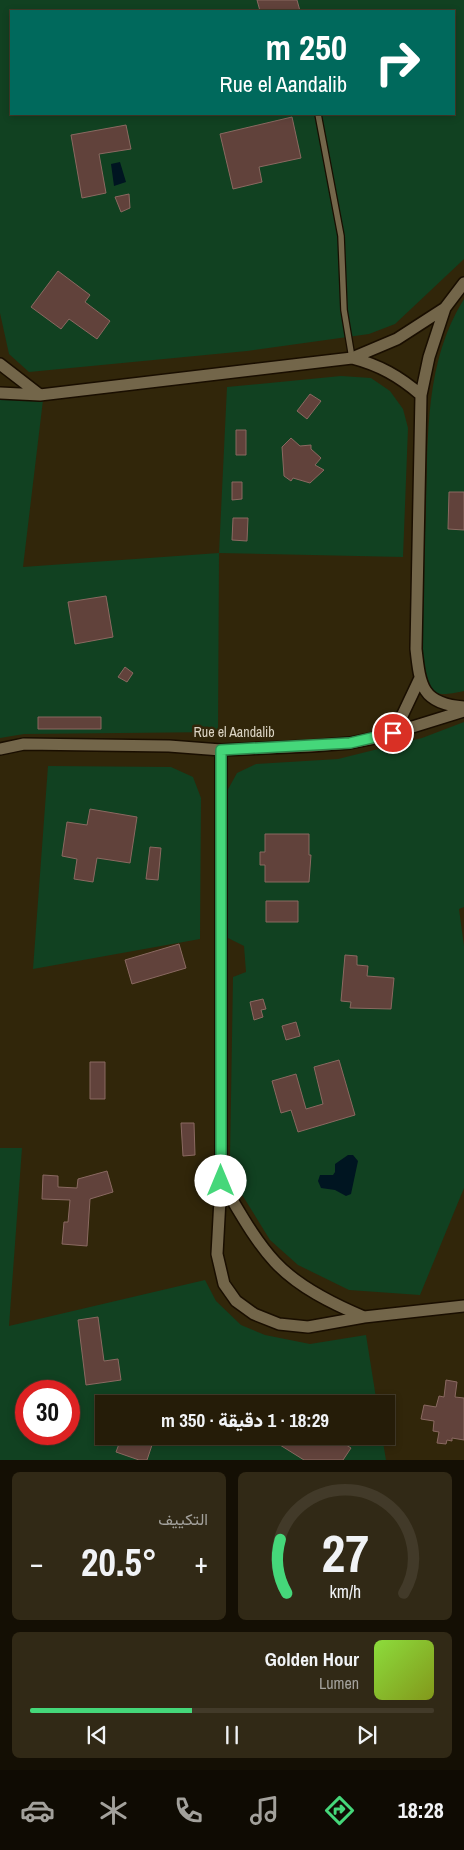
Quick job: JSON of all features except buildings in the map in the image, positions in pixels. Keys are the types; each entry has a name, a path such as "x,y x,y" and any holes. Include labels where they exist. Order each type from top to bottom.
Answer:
{"street":[{"path":"380,737 392,728 402,716 419,680 416,649 421,395 429,357 445,308 464,283"},
{"path":"0,393 40,394 352,358 397,339 445,308"},
{"path":"352,358 377,364 392,372 421,395"},
{"path":"0,364 40,394"},
{"path":"419,680 435,700 446,706 464,709"},
{"name":"Rue el Aandalib","path":"0,749 24,744 169,746 221,750 350,743 380,737 464,709"},
{"path":"221,750 221,1181 217,1254 224,1284 236,1300 254,1314 279,1324 308,1327 364,1317 464,1306"},
{"path":"221,1181 253,1235 276,1263 307,1287 338,1306 364,1317"}],"lane":[{"path":"318,115 341,236 344,310 352,358"}],"green space":[{"path":"0,0 464,0 464,259 395,324 369,334 247,351 29,372 9,354 0,313"},
{"path":"464,299 464,691 439,694 431,688 420,666 427,452 435,373 451,323"},
{"path":"341,376 371,378 390,391 403,409 408,428 403,557 219,553 227,387"},
{"path":"0,398 43,400 23,567 219,553 218,732 24,734 0,738"},
{"path":"464,722 464,907 459,909 464,946 464,1188 420,1295 349,1290 298,1265 270,1240 241,1193 230,1159 233,977 246,972 244,946 228,938 226,793 237,773 256,764 338,759 422,738"},
{"path":"48,766 171,767 193,777 201,798 200,939 33,969"},
{"path":"0,1148 22,1148 9,1326 205,1280 216,1301 241,1325 265,1335 310,1344 366,1335 376,1395 95,1395 95,1445 384,1445 386,1460 0,1460"}],"water":[{"path":"120,162 126,182 114,186 111,164"},
{"path":"348,1155 353,1155 358,1161 351,1194 346,1196 335,1190 321,1188 318,1181 320,1175 333,1175 335,1164"}],"route":[{"path":"221,1181 221,750 350,743 393,733"}]}
